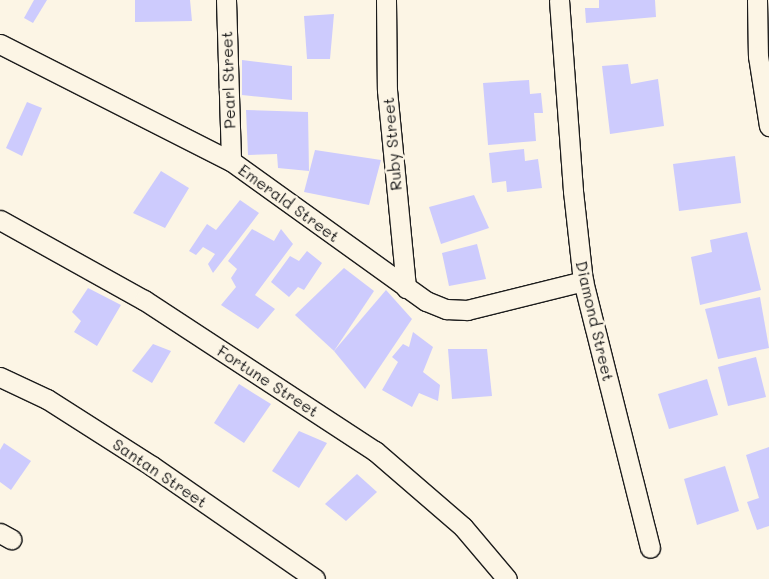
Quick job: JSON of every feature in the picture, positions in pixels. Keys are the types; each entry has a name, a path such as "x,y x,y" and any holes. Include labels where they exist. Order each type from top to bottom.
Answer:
{"street":[{"name":"Pearl Street","path":"226,0 231,161"},
{"name":"Ruby Street","path":"386,0 387,90 406,288"},
{"name":"Diamond Street","path":"560,0 573,191 583,281 650,548"},
{"path":"757,0 758,56 769,126"},
{"name":"Emerald Street","path":"0,44 231,161 406,288 446,309 467,310 583,281"},
{"name":"Fortune Street","path":"0,220 144,300 375,451 463,527 507,579"},
{"name":"Santan Street","path":"0,376 47,399 152,466 315,579"}],"building":[{"path":"34,0 47,0 33,23 24,18"},
{"path":"135,0 190,0 192,21 135,22"},
{"path":"599,0 655,0 656,17 586,23 585,8 599,8"},
{"path":"334,14 330,59 307,59 304,16"},
{"path":"242,60 292,66 292,100 242,95"},
{"path":"628,64 631,84 658,79 664,126 610,134 602,66"},
{"path":"529,80 530,94 541,93 543,113 534,113 536,141 488,145 483,83"},
{"path":"27,102 42,108 22,156 6,148"},
{"path":"246,110 308,112 309,171 278,168 277,154 248,155"},
{"path":"524,149 525,161 538,159 542,188 507,192 506,181 492,183 489,153"},
{"path":"315,150 381,160 369,205 304,192"},
{"path":"735,156 741,203 679,211 673,164"},
{"path":"161,171 189,188 165,228 133,213"},
{"path":"474,195 489,228 441,244 429,207"},
{"path":"240,200 259,213 213,273 208,264 215,254 203,247 196,255 189,251 207,224 216,230"},
{"path":"252,229 274,241 281,229 293,244 255,295 275,309 258,329 221,305 236,287 231,278 237,269 228,261"},
{"path":"747,232 761,290 700,305 691,257 712,252 710,240"},
{"path":"477,244 486,279 449,286 442,253"},
{"path":"307,251 322,263 304,290 298,287 289,297 271,282 290,256 299,261"},
{"path":"344,268 374,291 334,351 295,315"},
{"path":"88,288 121,305 97,346 74,332 81,321 72,312"},
{"path":"386,290 412,319 365,389 334,351"},
{"path":"760,297 769,348 718,359 705,309"},
{"path":"413,332 433,347 423,372 440,385 438,401 419,393 412,407 382,390 398,362 392,357 403,344 409,347"},
{"path":"153,344 171,351 152,383 132,371"},
{"path":"448,349 487,349 492,396 452,399"},
{"path":"756,357 766,397 728,406 718,367"},
{"path":"707,379 718,415 669,429 658,394"},
{"path":"239,384 271,404 244,443 214,423"},
{"path":"299,431 327,443 299,488 272,471"},
{"path":"4,443 31,461 11,490 0,482 0,450"},
{"path":"769,447 769,526 757,530 747,502 759,498 746,455"},
{"path":"725,466 739,511 697,525 684,479"},
{"path":"357,474 377,492 346,521 325,504"}]}
